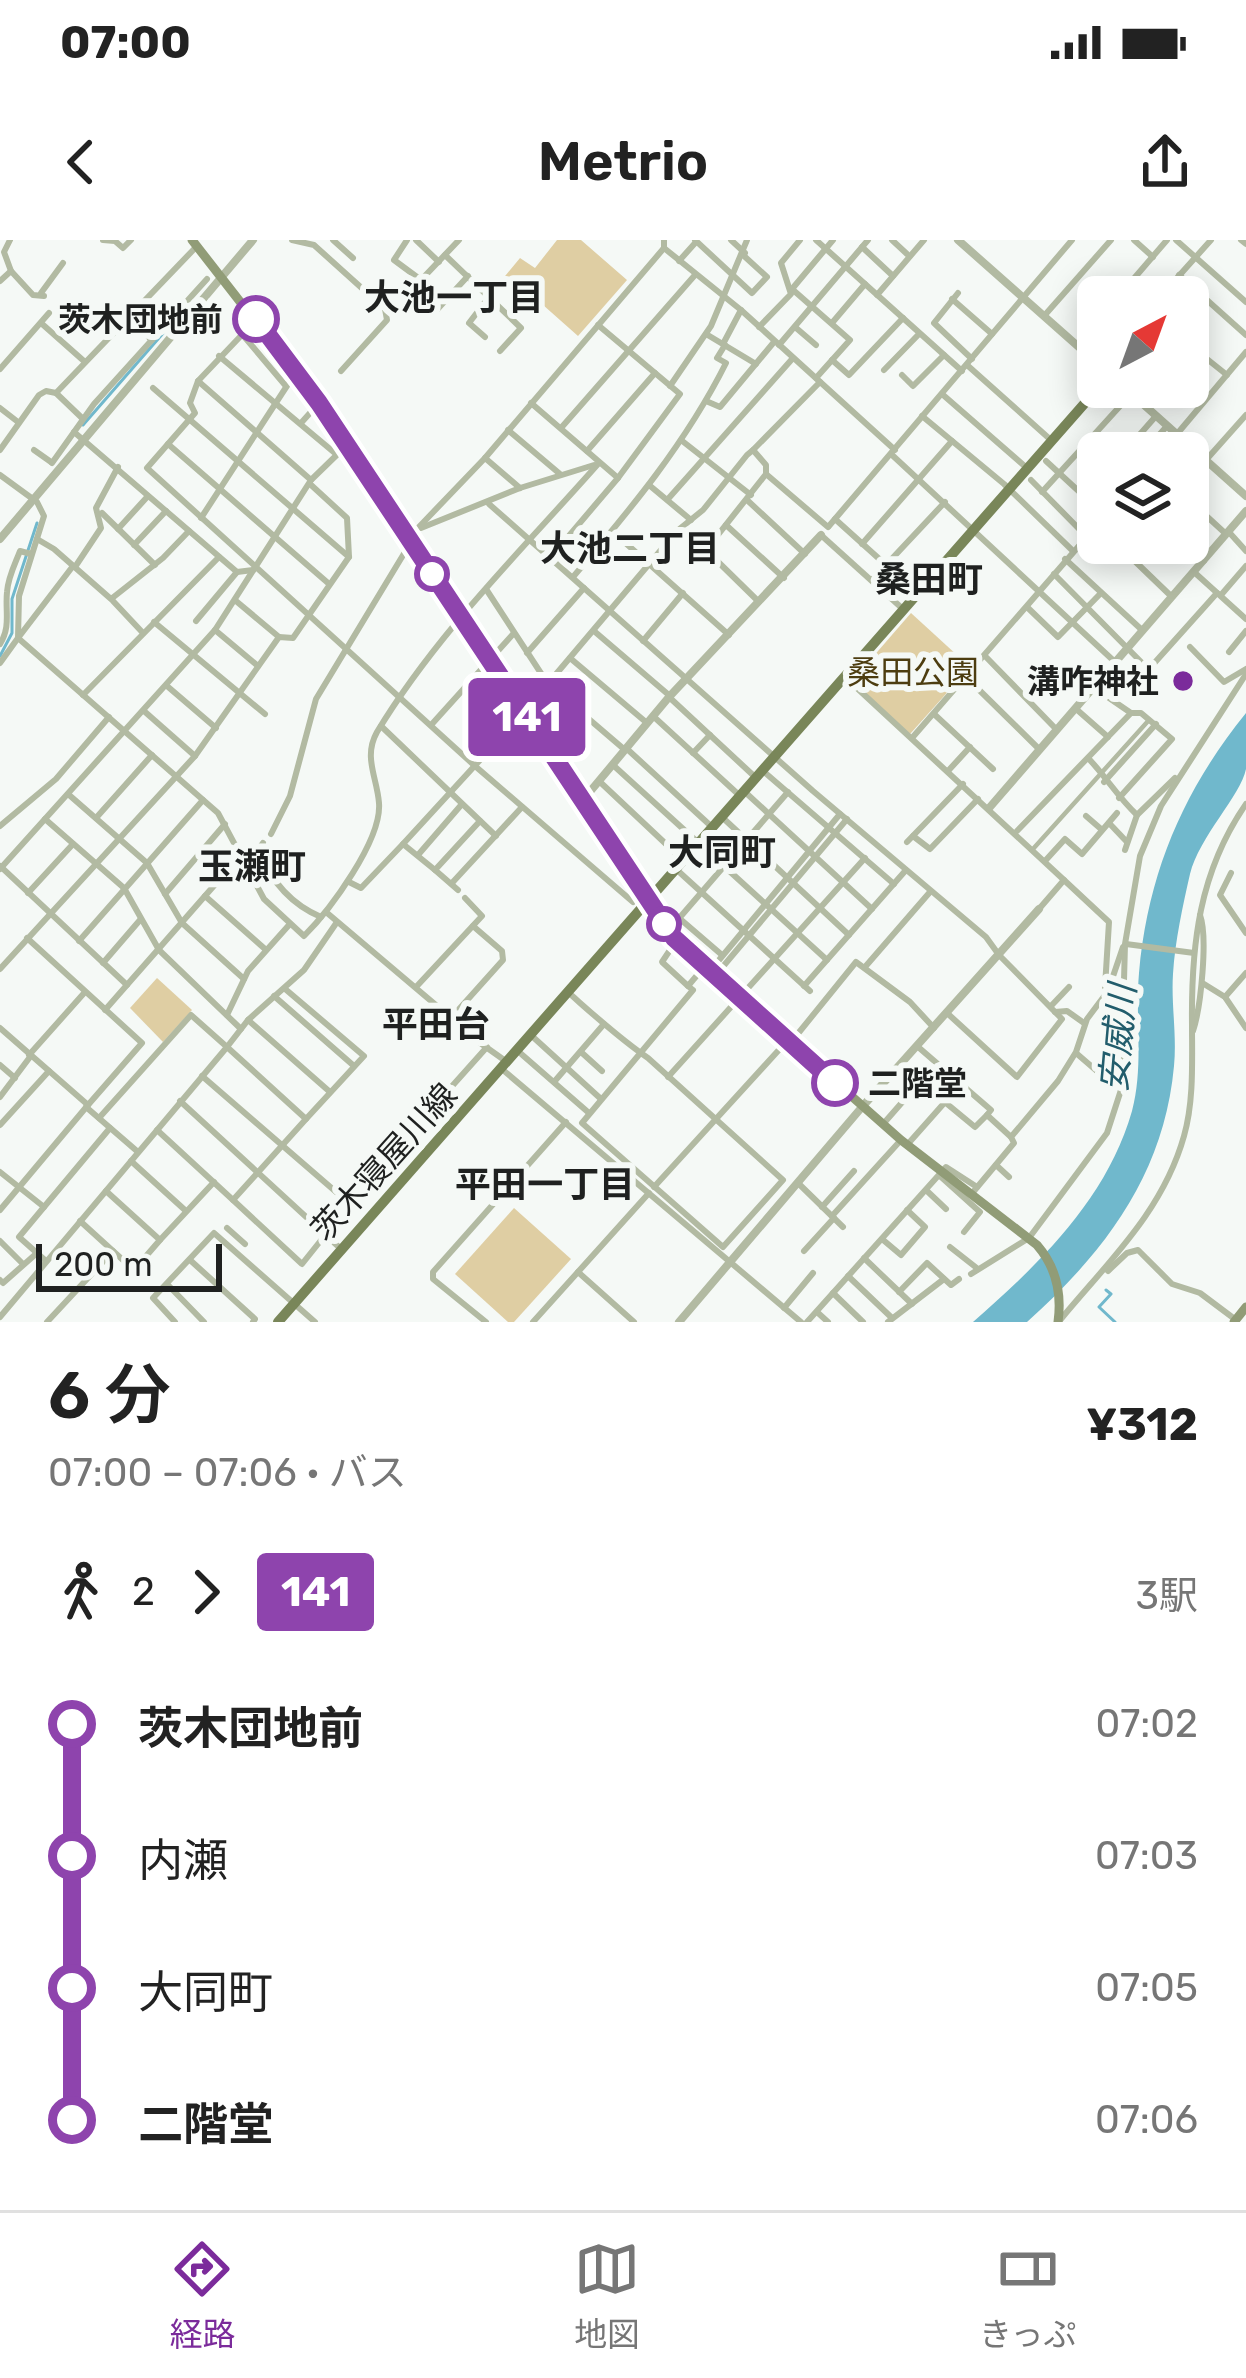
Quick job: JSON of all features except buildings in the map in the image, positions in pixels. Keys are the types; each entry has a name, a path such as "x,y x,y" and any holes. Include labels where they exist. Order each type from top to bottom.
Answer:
{"main road":[{"path":"194,243 296,372 319,403 342,450 411,535 460,618 676,941 940,1173 1031,1239 1053,1268 1059,1319"},
{"name":"茨木寝屋川線","path":"278,1322 1009,490 1030,475 1081,408"},
{"path":"1236,1321 1246,1307"}],"street":[{"path":"10,240 4,252 10,271 33,295 43,295 63,263"},
{"path":"103,240 123,248 131,240"},
{"path":"0,539 80,435 253,240"},
{"path":"292,240 314,245 386,309 387,320 341,371"},
{"path":"333,240 353,258"},
{"path":"458,240 442,258 422,280 394,260 411,240 442,258 468,276 521,328 500,351"},
{"path":"679,262 696,240 752,293 767,277 731,240"},
{"path":"670,386 706,334 747,240"},
{"path":"349,883 361,888 475,766 850,340 792,289 782,263 800,240"},
{"path":"816,240 944,355 967,365"},
{"path":"759,327 833,240"},
{"path":"892,240 908,255"},
{"path":"877,295 924,240"},
{"path":"958,240 1077,346"},
{"path":"583,800 669,696 805,554 1072,240"},
{"path":"1043,316 1111,240"},
{"path":"1134,240 1153,257"},
{"path":"1136,276 1172,240 1246,302"},
{"path":"1210,240 1180,275 1246,335"},
{"path":"56,392 194,243"},
{"path":"706,401 720,407 814,307 865,243 893,276"},
{"path":"271,834 290,796 316,699 411,535 485,458 664,244 818,380 1115,662"},
{"path":"0,280 10,271"},
{"path":"561,428 695,275"},
{"path":"434,313 468,276"},
{"path":"80,435 82,418 207,279"},
{"path":"831,324 865,284"},
{"path":"992,334 955,296 934,323 967,365 1052,441"},
{"path":"484,337 469,322 490,297"},
{"path":"572,577 649,484 706,401 726,363 717,358 741,310"},
{"path":"0,369 50,313"},
{"path":"832,360 849,375 903,318"},
{"path":"128,319 152,340"},
{"path":"256,319 198,381 190,403 195,412 147,468 475,766 633,902"},
{"path":"41,323 85,362"},
{"path":"550,557 618,478 680,394 598,325"},
{"path":"794,327 816,346"},
{"path":"884,370 920,333"},
{"path":"242,334 286,385"},
{"path":"706,334 756,364"},
{"path":"1209,396 1246,354"},
{"path":"902,375 913,386 944,355"},
{"path":"127,985 0,867 215,630 310,482 342,450 301,424 220,356"},
{"path":"668,499 793,358"},
{"path":"1209,361 1227,375"},
{"path":"201,518 296,372"},
{"path":"586,451 655,373"},
{"path":"198,381 347,518 349,557 293,638 279,637 235,600"},
{"path":"153,388 349,557"},
{"path":"0,450 46,391 56,392 82,418"},
{"path":"942,394 1030,475 1077,527"},
{"path":"301,424 319,403"},
{"path":"531,403 618,478"},
{"path":"0,408 18,422"},
{"path":"1096,432 1115,408"},
{"path":"1147,408 1175,432"},
{"path":"1209,457 1246,415"},
{"path":"922,416 1072,551"},
{"path":"1141,432 1156,416"},
{"path":"1162,432 1168,426"},
{"path":"508,430 560,474"},
{"path":"80,435 238,572"},
{"path":"681,440 749,497 805,554"},
{"path":"862,544 952,441"},
{"path":"168,444 329,584"},
{"path":"34,450 55,466"},
{"path":"754,450 766,465 766,474 706,550 759,602"},
{"path":"1042,492 1077,454"},
{"path":"485,458 520,488"},
{"path":"1046,461 1077,490"},
{"path":"1209,463 1246,496"},
{"path":"411,535 520,488 598,464"},
{"path":"18,638 226,823 258,891 304,936 349,883 380,809 369,757 381,727 460,618 598,464"},
{"path":"96,508 118,467"},
{"path":"766,474 886,566"},
{"path":"0,475 33,500 44,516 19,596 18,638"},
{"path":"649,484 691,520"},
{"path":"118,529 149,495"},
{"path":"872,580 945,502"},
{"path":"489,503 843,817 986,937 1062,1018 1017,1077 947,1013"},
{"path":"96,508 155,565"},
{"path":"0,663 101,528 96,508"},
{"path":"134,545 166,511"},
{"path":"1209,555 1246,511"},
{"path":"1209,517 1246,551"},
{"path":"726,525 784,578"},
{"path":"112,599 189,531"},
{"path":"612,531 729,635"},
{"path":"821,535 904,610"},
{"path":"37,539 112,599 143,633"},
{"path":"911,740 1077,546"},
{"path":"1,642 8,632 7,589 20,550 31,554"},
{"path":"83,695 220,557"},
{"path":"1066,560 1143,631"},
{"path":"1137,564 1172,597"},
{"path":"990,807 1201,564"},
{"path":"1149,669 1246,566"},
{"path":"196,621 238,572 256,568"},
{"path":"1194,572 1246,619"},
{"path":"1054,573 1153,674 1140,695 1105,675"},
{"path":"527,653 584,588"},
{"path":"486,589 548,684 713,829"},
{"path":"1028,607 1058,637 1101,592"},
{"path":"643,642 683,593"},
{"path":"154,622 265,714"},
{"path":"215,630 259,667"},
{"path":"594,631 710,735 788,792 894,884"},
{"path":"1222,639 1230,650 1246,631"},
{"path":"431,725 514,633"},
{"path":"0,969 196,756 279,637"},
{"path":"1190,647 1224,682 1246,672"},
{"path":"986,657 1056,729"},
{"path":"571,658 769,814 872,909"},
{"path":"950,1248 975,1272 1031,1239 1100,1144 1115,1115 1124,1068 1126,945 1141,856 1179,776 1246,672"},
{"path":"845,677 1109,922 1105,997"},
{"path":"967,678 1040,748"},
{"path":"167,686 217,728"},
{"path":"1094,687 1153,722 1172,739 1120,798"},
{"path":"1075,708 1108,738"},
{"path":"144,711 196,756"},
{"path":"1016,832 1131,713"},
{"path":"934,714 993,769"},
{"path":"0,826 56,778 109,717"},
{"path":"1033,849 1153,722"},
{"path":"1104,782 1153,722"},
{"path":"381,727 496,836"},
{"path":"693,753 710,735"},
{"path":"948,771 970,747"},
{"path":"96,818 152,755"},
{"path":"1089,759 1137,815"},
{"path":"613,765 827,960"},
{"path":"1109,823 1126,846 1137,815 1179,776"},
{"path":"599,781 702,892 807,988 906,870"},
{"path":"963,784 910,839 930,849 980,798"},
{"path":"668,931 788,792"},
{"path":"68,794 147,863 182,923 244,979"},
{"path":"79,941 202,800"},
{"path":"418,855 462,804"},
{"path":"1059,1319 1148,1214 1178,1152 1187,1115 1192,952 1199,914 1210,869 1246,804"},
{"path":"403,844 455,887 522,807"},
{"path":"1045,861 1065,838 1082,854 1118,814"},
{"path":"1086,816 1102,830"},
{"path":"688,986 725,958 843,817"},
{"path":"723,818 849,935"},
{"path":"45,819 124,888 158,950 241,1029"},
{"path":"435,870 480,821"},
{"path":"165,894 226,823"},
{"path":"28,893 73,844"},
{"path":"105,1010 240,856 261,847 274,884 308,912 337,922 463,1028"},
{"path":"668,1077 865,858"},
{"path":"1231,873 1220,896 1246,933"},
{"path":"679,1322 1064,880"},
{"path":"865,967 930,892"},
{"path":"206,896 266,950"},
{"path":"417,986 482,916 465,898"},
{"path":"1192,1035 1204,984 1199,914"},
{"path":"680,918 725,958"},
{"path":"103,963 141,919"},
{"path":"0,1317 248,1020 304,970 337,922"},
{"path":"226,1016 244,979 289,925"},
{"path":"452,1017 503,960 502,951 473,926"},
{"path":"1,1206 142,1043 27,938"},
{"path":"486,1322 433,1279 433,1272 568,1124 602,1099 693,990 662,962 676,941"},
{"path":"1126,945 1192,952"},
{"path":"1012,1138 1076,1052 1085,1023 1105,997 1126,945"},
{"path":"533,1322 856,962 934,1028"},
{"path":"1225,998 1246,973"},
{"path":"1204,984 1225,998 1246,1028"},
{"path":"1053,1009 1069,987"},
{"path":"233,1200 364,1056 284,988"},
{"path":"0,1097 85,992"},
{"path":"476,1040 568,1124 722,1247 784,1180 570,994"},
{"path":"274,997 354,1066"},
{"path":"1053,1009 1067,1011 1085,1023"},
{"path":"99,1118 191,1015 306,1119"},
{"path":"248,1020 330,1092"},
{"path":"313,1031 320,1021"},
{"path":"554,1082 604,1024"},
{"path":"0,1028 138,1152"},
{"path":"532,1037 602,1099"},
{"path":"378,1169 487,1046"},
{"path":"917,1046 1014,1143 972,1193"},
{"path":"519,1052 587,1111"},
{"path":"580,1052 602,1071"},
{"path":"1076,1052 1105,1078"},
{"path":"0,1065 15,1078"},
{"path":"900,1065 975,1127 998,1102"},
{"path":"0,1125 49,1071"},
{"path":"804,1251 943,1098 961,1071"},
{"path":"157,1130 302,1264 350,1204 202,1076"},
{"path":"883,1124 905,1099"},
{"path":"180,1101 342,1249"},
{"path":"587,1111 582,1123 730,1264 804,1322 946,1167 972,1193 980,1212 964,1232"},
{"path":"46,1261 19,1237 110,1128"},
{"path":"131,1161 187,1211"},
{"path":"996,1165 1009,1178"},
{"path":"822,1207 854,1171"},
{"path":"0,1172 44,1207"},
{"path":"940,1173 972,1193"},
{"path":"80,1221 134,1270 214,1182"},
{"path":"798,1183 843,1227"},
{"path":"106,1190 160,1240"},
{"path":"926,1190 946,1209"},
{"path":"882,1238 901,1255 925,1227 908,1210"},
{"path":"226,1245 251,1222"},
{"path":"227,1228 245,1244"},
{"path":"175,1322 153,1298 214,1234 315,1322"},
{"path":"0,1241 22,1264"},
{"path":"1100,1276 1127,1253 1138,1250 1172,1284 1201,1293 1236,1321"},
{"path":"47,1322 113,1251"},
{"path":"0,1280 3,1283 37,1253"},
{"path":"864,1258 912,1304"},
{"path":"190,1260 253,1322"},
{"path":"899,1292 927,1263 952,1285 959,1279"},
{"path":"578,1272 634,1322"},
{"path":"784,1308 813,1273"},
{"path":"848,1276 890,1320 944,1279"},
{"path":"166,1284 203,1322"},
{"path":"832,1293 863,1322"},
{"path":"817,1312 828,1322"}],"green space":[{"path":"557,240 581,240 627,280 578,336 525,289 515,296 501,281 520,258 535,268"},
{"name":"桑田公園","path":"911,613 970,667 910,734 852,681"},
{"path":"157,978 192,1010 163,1042 130,1008"},
{"path":"514,1208 571,1259 514,1322 508,1322 455,1274"}],"water":[{"path":"1246,713 1243,779 1202,846 1187,886 1173,974 1174,1066 1158,1142 1144,1176 1106,1238 1027,1322 973,1322 1068,1228 1121,1143 1136,1094 1139,973 1160,867 1204,772"}],"waterway":[{"path":"83,425 186,307"},
{"path":"0,656 12,633 12,599 37,523"},
{"path":"1106,1290 1111,1294 1099,1307 1115,1322"}],"bus line":[{"name":"141","path":"256,319 319,403 674,938 835,1083"}],"place":[{"name":"茨木団地前","path":"256,319"},
{"name":"溝咋神社","path":"1183,681"},
{"name":"二階堂","path":"835,1083"}],"district":[{"name":"大池一丁目","path":"454,297"},
{"name":"大池二丁目","path":"630,548"},
{"name":"桑田町","path":"929,579"},
{"name":"大同町","path":"722,852"},
{"name":"玉瀬町","path":"252,866"},
{"name":"平田台","path":"436,1024"},
{"name":"平田一丁目","path":"545,1184"}],"water label":[{"name":"安威川","path":"1118,1038"}]}
